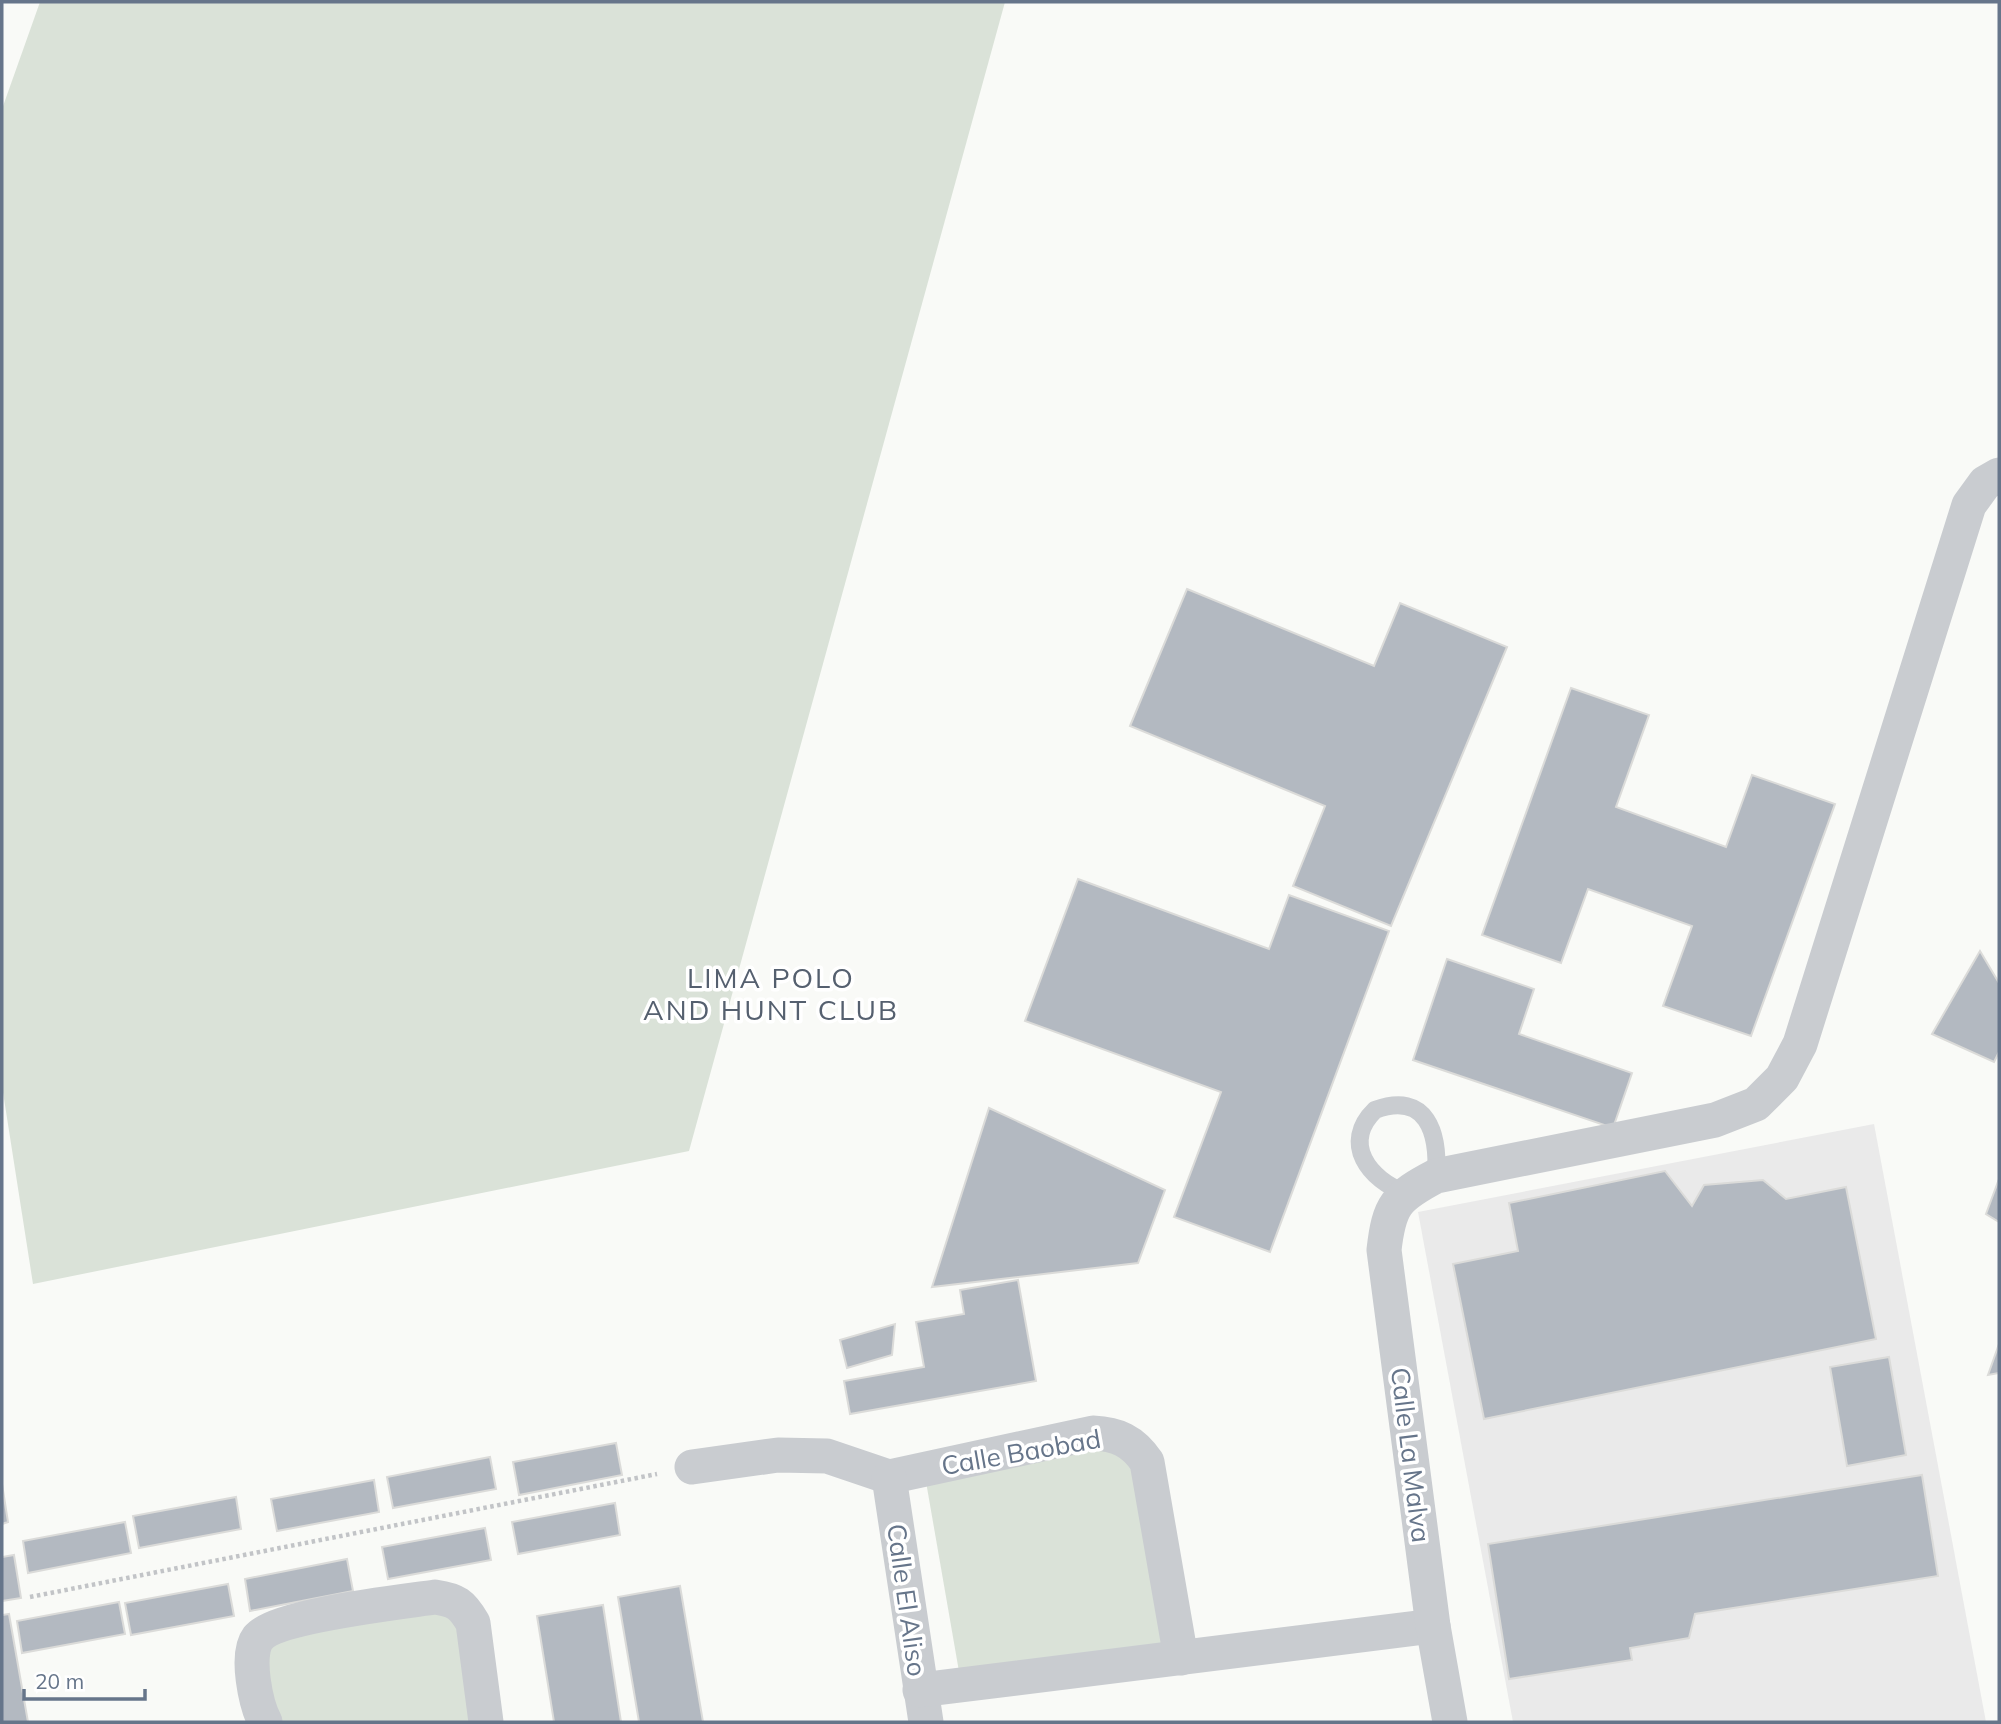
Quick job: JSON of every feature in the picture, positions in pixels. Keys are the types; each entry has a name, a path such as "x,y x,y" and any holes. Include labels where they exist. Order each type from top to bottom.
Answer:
{"street":[{"path":"1406,1193 1436,1175 1715,1120 1756,1104 1782,1078 1800,1044 1969,505 1985,483 1999,475"},
{"name":"Calle La Malva","path":"1406,1193 1394,1206 1387,1222 1384,1250 1433,1626 1450,1722"},
{"name":"Calle Baobad","path":"889,1477 1093,1433 1125,1439 1147,1462 1181,1658"},
{"path":"692,1467 778,1455 827,1455 889,1477"},
{"name":"Calle El Aliso","path":"889,1477 923,1706"},
{"path":"265,1722 257,1699 253,1668 254,1645 266,1631 290,1621 435,1597 453,1599 465,1610 473,1623 486,1722"},
{"path":"923,1706 1181,1658 1433,1626"}],"lane":[{"path":"1406,1193 1374,1175 1363,1157 1360,1146 1362,1127 1375,1110 1399,1104 1410,1107 1427,1121 1438,1153 1436,1175"}],"path":[{"path":"30,1597 692,1467"}],"shaded area":[{"path":"40,2 1005,2 689,1151 33,1284 2,1086 2,109"},
{"path":"1874,1124 1986,1722 1513,1722 1418,1212"},
{"path":"1128,1440 1163,1647 961,1683 925,1476"},
{"path":"454,1611 476,1722 265,1722 258,1638"}],"building":[{"path":"1187,589 1374,666 1400,603 1507,647 1391,926 1293,886 1325,806 1130,726"},
{"path":"1571,688 1649,715 1616,807 1726,847 1752,775 1835,804 1751,1036 1663,1006 1692,926 1588,889 1561,963 1482,935"},
{"path":"1078,879 1269,949 1289,895 1389,931 1270,1252 1174,1217 1221,1092 1025,1021"},
{"path":"1980,951 1999,983 1999,1052 1994,1062 1932,1034"},
{"path":"1447,959 1534,989 1519,1034 1632,1073 1613,1128 1413,1060"},
{"path":"989,1108 1165,1190 1138,1263 932,1287"},
{"path":"1665,1171 1692,1206 1704,1185 1763,1180 1786,1199 1846,1187 1876,1339 1484,1419 1453,1264 1518,1251 1509,1203"},
{"path":"1999,1179 1999,1222 1986,1214"},
{"path":"1018,1280 1036,1381 850,1414 844,1381 924,1367 916,1322 964,1314 960,1290"},
{"path":"895,1324 892,1355 847,1368 840,1340"},
{"path":"1999,1344 1999,1373 1988,1375"},
{"path":"1889,1357 1906,1455 1847,1466 1830,1367"},
{"path":"616,1443 622,1475 519,1495 513,1462"},
{"path":"490,1457 496,1489 393,1508 387,1477"},
{"path":"1922,1475 1938,1576 1695,1614 1689,1638 1630,1648 1632,1660 1509,1679 1488,1544"},
{"path":"374,1480 379,1512 277,1531 271,1499"},
{"path":"2,1484 8,1522 2,1524"},
{"path":"236,1497 241,1529 139,1548 133,1516"},
{"path":"615,1503 620,1535 518,1554 512,1522"},
{"path":"125,1522 131,1553 28,1573 23,1541"},
{"path":"485,1528 491,1560 388,1579 382,1547"},
{"path":"14,1555 21,1598 2,1601 2,1557"},
{"path":"347,1559 353,1591 250,1611 245,1579"},
{"path":"228,1584 234,1616 131,1635 125,1603"},
{"path":"680,1586 703,1722 639,1722 618,1597"},
{"path":"119,1602 125,1634 22,1653 17,1621"},
{"path":"603,1605 621,1722 554,1722 537,1616"},
{"path":"9,1614 28,1722 2,1722 2,1615"}],"district":[{"name":"LIMA POLO AND HUNT CLUB","path":"771,993"}]}
